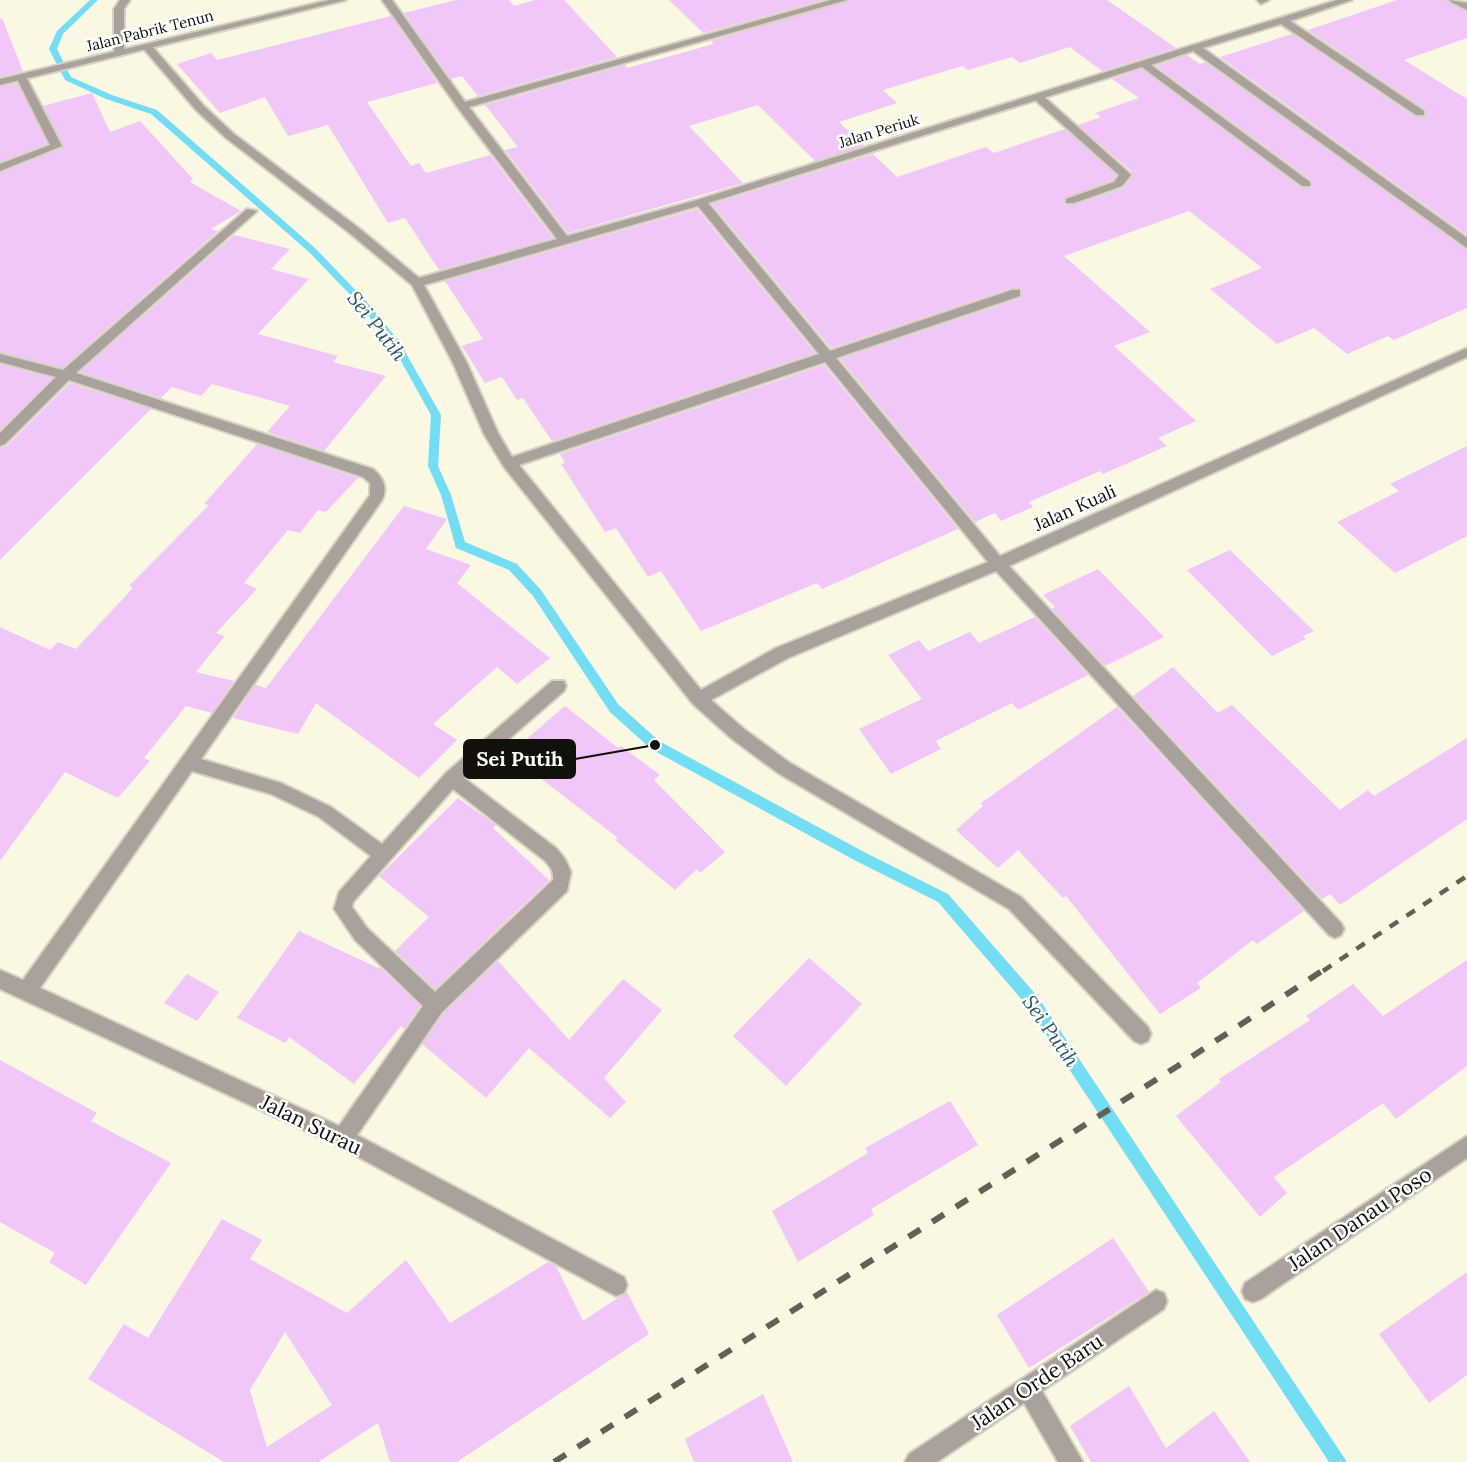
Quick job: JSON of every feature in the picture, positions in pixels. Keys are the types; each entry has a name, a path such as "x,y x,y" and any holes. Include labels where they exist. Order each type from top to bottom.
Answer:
{"street":[{"path":"119,53 119,9 125,0"},
{"name":"Jalan Pabrik Tenun","path":"0,82 341,0"},
{"path":"387,0 462,106 565,242"},
{"path":"462,106 842,0"},
{"name":"Jalan Periuk","path":"417,283 701,202 1347,0"},
{"path":"1454,0 1467,7"},
{"path":"1283,21 1420,113"},
{"path":"147,47 230,136 356,232 417,283 460,363 491,434 509,463 699,699 738,734 784,768 952,864 1015,903 1141,1034"},
{"path":"1194,47 1467,244"},
{"path":"1144,64 1306,184"},
{"path":"0,168 56,146 21,77"},
{"path":"1038,98 1090,141 1125,175 1118,184 1070,201"},
{"path":"701,202 998,564 1335,929"},
{"path":"0,441 66,375 251,211"},
{"path":"509,463 1016,293"},
{"name":"Jalan Kuali","path":"699,699 782,653 998,564 1467,352"},
{"path":"0,357 66,375 368,473 375,478 378,488 377,496 26,992"},
{"path":"435,1005 361,934 343,909 345,898 452,778 558,686"},
{"path":"188,762 275,788 325,812 383,855"},
{"path":"343,1138 435,1005 561,885 564,878 563,869 550,854 452,778"},
{"name":"Jalan Surau","path":"0,979 343,1138 616,1285"},
{"name":"Jalan Danau Poso","path":"1253,1291 1467,1146"},
{"name":"Jalan Orde Baru","path":"917,1462 1156,1301"},
{"path":"1028,1388 1071,1462"}],"building":[{"path":"456,0 509,0 514,6 535,0 564,0 617,57 478,96 462,76 451,79 404,13"},
{"path":"669,0 823,0 703,33"},
{"path":"849,0 1107,0 1176,48 1102,71 1070,47 1020,63 1012,57 968,70 962,66 883,90 897,103 839,122 864,146 815,161 758,105 689,126 743,183 568,233 505,150 518,147 485,105 625,65 627,68 714,44 711,41"},
{"path":"1397,0 1447,0 1467,12 1467,38 1404,60 1467,99 1467,235 1220,57 1292,34 1415,117 1424,117 1425,109 1308,30"},
{"path":"391,16 437,83 367,102 411,166 419,163 426,173 490,155 553,238 439,270 405,218 388,223 328,125 288,136 265,97 220,113 177,64 211,53 217,60"},
{"path":"2,18 23,71 0,77 0,19"},
{"path":"1187,55 1200,64 1205,62 1467,250 1467,308 1394,340 1388,336 1347,354 1314,328 1277,344 1210,289 1262,268 1189,211 1064,256 1150,332 1114,346 1196,421 1158,438 1167,446 1103,474 1100,471 1029,502 1033,507 1001,521 995,513 975,522 840,359 1021,298 1022,288 1011,288 831,348 712,204 873,154 897,177 986,147 994,153 1065,129 1116,175 1113,180 1064,198 1064,205 1075,205 1123,188 1133,176 1131,171 1078,125 1101,117 1095,113 1139,98 1112,79 1142,69 1301,188 1312,188 1311,180 1156,66"},
{"path":"17,83 47,144 0,162 0,87"},
{"path":"92,93 110,132 140,121 193,179 190,182 241,211 211,229 218,231 62,368 0,352 0,173 64,147 43,106"},
{"path":"697,209 815,353 552,441 523,398 517,400 502,377 485,383 462,346 483,339 445,281"},
{"path":"234,235 290,249 271,269 309,279 258,334 338,356 333,362 386,376 324,451 267,432 290,406 212,384 201,396 172,387 161,398 80,372"},
{"path":"0,364 52,378 0,430"},
{"path":"824,365 958,529 822,589 817,583 701,631 661,571 648,577 616,528 605,532 561,464 565,463 560,454"},
{"path":"70,383 151,409 0,560 0,448 7,446"},
{"path":"257,444 358,478 326,512 318,510 300,533 288,530 244,583 257,589 216,633 225,636 196,672 234,681 212,713 186,706 144,758 150,761 118,798 65,772 0,861 0,627 50,650 58,642 76,649 133,588 129,586 209,505 204,504"},
{"path":"1467,446 1467,536 1395,573 1337,522 1399,491 1390,484"},
{"path":"404,506 447,519 426,549 471,565 457,583 550,658 517,684 497,667 433,724 457,740 419,778 316,703 298,734 233,718 255,685 266,688"},
{"path":"1230,550 1314,631 1303,636 1306,639 1272,656 1187,570"},
{"path":"1098,569 1164,637 1105,666 1052,609 1055,607 1043,595"},
{"path":"1035,617 1088,675 1018,710 1012,703 936,741 941,749 891,774 859,729 922,699 888,655 919,640 928,651 970,632 979,643"},
{"path":"1173,667 1218,713 1232,705 1340,810 1368,790 1374,796 1467,738 1467,819 1340,905 1330,894 1322,899 1133,696"},
{"path":"565,706 618,748 621,746 660,775 654,780 725,852 700,873 697,869 675,890 615,840 618,838 509,754"},
{"path":"1117,707 1304,911 1257,944 1253,940 1197,983 1201,988 1160,1014 1066,896 1063,898 1018,850 998,868 956,830 983,806 981,803"},
{"path":"458,798 496,825 493,828 549,880 435,989 395,951 429,917 379,876"},
{"path":"299,931 379,967 420,1006 404,1029 401,1026 354,1084 289,1037 285,1043 237,1018"},
{"path":"809,958 862,1004 786,1086 733,1036"},
{"path":"1467,960 1467,1066 1396,1119 1383,1103 1274,1177 1287,1193 1260,1217 1176,1116 1221,1082 1219,1079 1310,1020 1306,1016 1353,984 1383,1016"},
{"path":"498,961 569,1040 623,979 662,1010 604,1078 626,1102 610,1118 529,1048 486,1098 422,1044 444,1013"},
{"path":"187,974 219,992 197,1021 164,1003"},
{"path":"0,1060 97,1113 91,1121 171,1163 86,1285 49,1262 55,1253 0,1222"},
{"path":"950,1101 978,1145 871,1209 874,1215 798,1262 772,1211 868,1153 865,1148"},
{"path":"222,1219 262,1240 250,1259 347,1313 406,1260 450,1323 548,1262 556,1266 583,1321 627,1292 649,1334 457,1462 390,1462 378,1423 318,1462 224,1462 88,1379 124,1324 148,1338","holes":["285,1332 332,1405 267,1447 250,1390"]},
{"path":"1113,1238 1149,1292 1029,1368 997,1315"},
{"path":"1467,1272 1467,1375 1429,1403 1379,1334"},
{"path":"1129,1386 1166,1448 1214,1411 1250,1462 1091,1462 1070,1426"},
{"path":"763,1394 793,1462 694,1462 685,1439"}],"waterway":[{"name":"Sei Putih","path":"94,0 60,33 53,49 68,78 109,97 154,112 313,251 363,303 396,343 436,415 433,466 446,495 460,545 513,567 537,593 614,708 655,745 861,857 943,898 1033,1002 1339,1462"}],"railway":[{"path":"1323,971 1467,876"},
{"path":"554,1462 1173,1069 1325,969"}],"place":[{"name":"Sei Putih","path":"655,745"}]}
